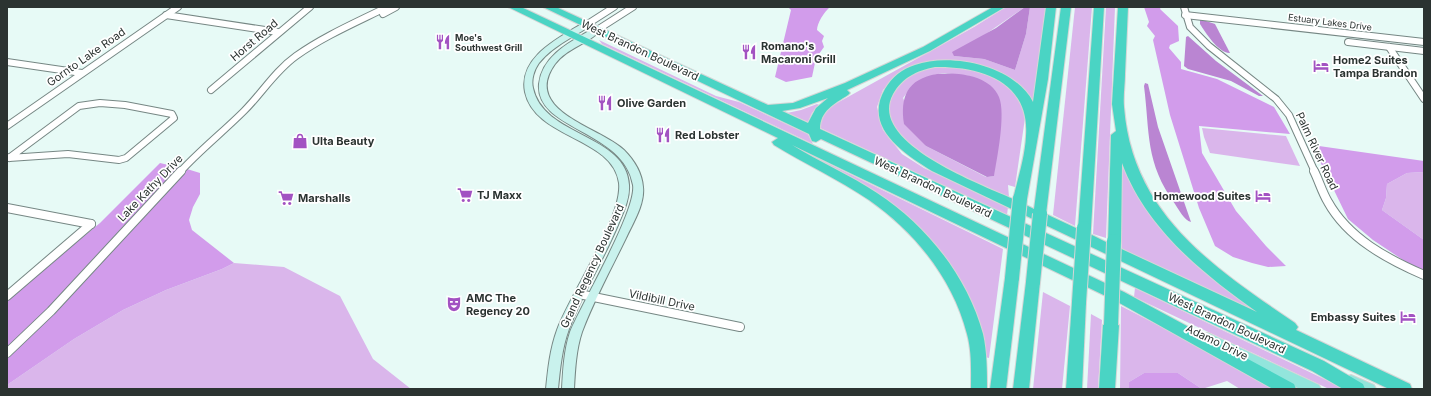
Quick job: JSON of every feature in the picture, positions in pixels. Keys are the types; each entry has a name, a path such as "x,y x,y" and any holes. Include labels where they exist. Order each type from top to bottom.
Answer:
{"highway":[{"name":"West Brandon Boulevard","path":"513,7 1119,296 1288,389"},
{"name":"West Brandon Boulevard","path":"548,7 1318,366 1356,389"},
{"path":"760,105 780,109 796,106 876,73 969,26 1000,7"},
{"path":"998,389 1020,199 1049,28 1050,7"},
{"path":"1021,389 1040,214 1066,7"},
{"path":"1074,389 1099,7"},
{"path":"1107,389 1111,325 1118,104 1123,7"},
{"path":"1032,135 1033,119 1029,105 1024,96 1004,79 974,67 947,64 918,68 899,78 889,89 885,100 886,118 889,128 896,138 904,147 936,168 1404,389"},
{"path":"844,165 821,146 813,131 817,114 824,106 876,73"},
{"path":"715,104 809,161 874,197 919,234 955,281 964,302 973,326 979,355 979,389"},
{"path":"1118,104 1126,153 1139,185 1154,210 1190,251 1226,282 1285,324 1370,372"}],"main road":[{"name":"Adamo Drive","path":"1119,296 1314,389"},
{"path":"1318,366 1369,389"}],"street":[{"name":"Gornto Lake Road","path":"7,126 178,7"},
{"name":"Horst Road","path":"211,90 278,32 310,7"},
{"name":"Lake Kathy Drive","path":"7,353 52,311 198,153 245,110 274,75 296,56 338,31 387,7"},
{"name":"Lake Kathy Drive","path":"315,45 396,7"},
{"path":"586,25 614,7"},
{"path":"597,30 633,7"},
{"name":"Palm River Road","path":"1184,7 1185,15 1190,27 1209,46 1271,95 1289,115 1328,202 1342,222 1362,240 1392,261 1424,275"},
{"path":"166,15 278,32"},
{"name":"Estuary Lakes Drive","path":"1185,15 1424,42"},
{"name":"Grand Regency Boulevard","path":"552,389 554,363 562,330 617,216 624,196 625,186 623,176 610,157 588,142 553,122 534,107 528,87 530,73 538,59 571,34 586,25"},
{"name":"Grand Regency Boulevard","path":"568,389 570,365 576,333 592,296 630,218 638,196 636,176 633,168 620,152 597,136 554,111 545,99 543,93 544,77 551,62 563,51 597,30"},
{"path":"1348,42 1424,51"},
{"path":"1388,47 1423,96"},
{"path":"7,62 82,73"},
{"path":"7,68 15,63"},
{"path":"88,103 101,103 172,114 174,118 126,158 121,160 112,161 68,154 34,158 8,157 79,106 88,103"},
{"path":"588,142 597,136"},
{"path":"7,208 91,224 7,296"},
{"path":"617,216 630,218"},
{"name":"Vildibill Drive","path":"580,294 740,327"}],"shaded area":[{"path":"788,7 830,7 821,18 817,27 817,30 824,36 822,41 824,47 816,58 812,77 786,82 775,77 791,10"},
{"path":"1006,7 1025,7 954,56 984,59 1015,70 1026,34 1030,7 1046,7 1034,102 1031,101 1017,85 955,63 898,74 883,90 877,107 883,130 902,154 924,168 1008,207 1007,215 818,127 820,119 828,108 974,27"},
{"path":"1025,7 1030,7 1026,34 1015,70 984,59 954,56 952,52 996,28"},
{"path":"1075,7 1092,7 1075,226 1053,215"},
{"path":"1106,7 1115,7 1106,238 1093,234"},
{"path":"1144,7 1161,7 1160,9 1178,26 1179,41 1170,45 1169,48 1181,62 1181,69 1217,79 1274,107 1290,134 1199,126 1202,153 1236,211 1266,246 1286,266 1268,267 1252,263 1233,257 1215,246 1199,208 1170,115 1153,40 1155,36 1147,26 1149,22"},
{"path":"1200,19 1215,24 1230,53 1221,50 1213,42 1200,24"},
{"path":"1188,36 1216,61 1263,96 1259,96 1231,81 1188,69 1184,66 1186,37"},
{"path":"599,40 716,96 739,102 808,134 813,144 602,44"},
{"path":"937,67 968,68 995,77 1022,99 1025,118 1015,187 1008,185 1009,197 957,174 919,153 904,140 893,126 888,111 892,90 914,72","holes":["945,73 969,76 985,82 994,176 986,177 926,146 903,98 916,84 926,78"]},
{"path":"937,74 972,76 988,84 995,90 999,97 1002,114 999,148 994,176 987,177 926,146 904,124 903,106 908,91 912,85 919,80 927,76"},
{"path":"1145,83 1148,84 1158,127 1191,222 1188,221 1182,214 1165,189 1158,175 1150,147 1144,86"},
{"path":"817,104 819,105 812,113 808,122 787,113 801,110"},
{"path":"1202,128 1286,136 1300,166 1210,153"},
{"path":"1312,145 1424,161 1424,172 1407,173 1387,184 1386,198 1382,210 1424,240 1424,271 1409,264 1373,240 1348,219"},
{"path":"811,155 1003,249 989,358 985,357 929,239 808,158"},
{"path":"1122,162 1139,194 1269,320 1122,252"},
{"path":"160,163 181,168 60,298 7,349 7,299 100,223"},
{"path":"187,169 200,173 200,194 193,207 189,220 192,230 234,263 166,290 123,310 74,339 7,385 7,357 55,311"},
{"path":"1424,172 1424,240 1382,210 1386,198 1387,184 1407,173"},
{"path":"234,263 284,267 340,296 373,359 411,389 7,389 7,385 74,339 123,310 166,290"},
{"path":"1135,288 1345,389 1329,389 1134,297"},
{"path":"1043,292 1070,306 1062,389 1033,389"},
{"path":"1121,306 1282,389 1240,389 1227,381 1202,389 1178,373 1144,373 1129,382 1129,389 1120,389"},
{"path":"1091,314 1102,320 1098,389 1087,389"},
{"path":"1144,373 1178,373 1202,389 1129,389 1129,382"}],"place":[{"name":"Moe's Southwest Grill","path":"443,42"},
{"name":"Romano's Macaroni Grill","path":"749,52"},
{"name":"Home2 Suites Tampa Brandon","path":"1321,66"},
{"name":"Olive Garden","path":"605,103"},
{"name":"Red Lobster","path":"663,135"},
{"name":"Ulta Beauty","path":"300,141"},
{"name":"TJ Maxx","path":"465,195"},
{"name":"Homewood Suites","path":"1263,196"},
{"name":"Marshalls","path":"286,198"},
{"name":"AMC The Regency 20","path":"454,304"},
{"name":"Embassy Suites","path":"1408,317"}]}
